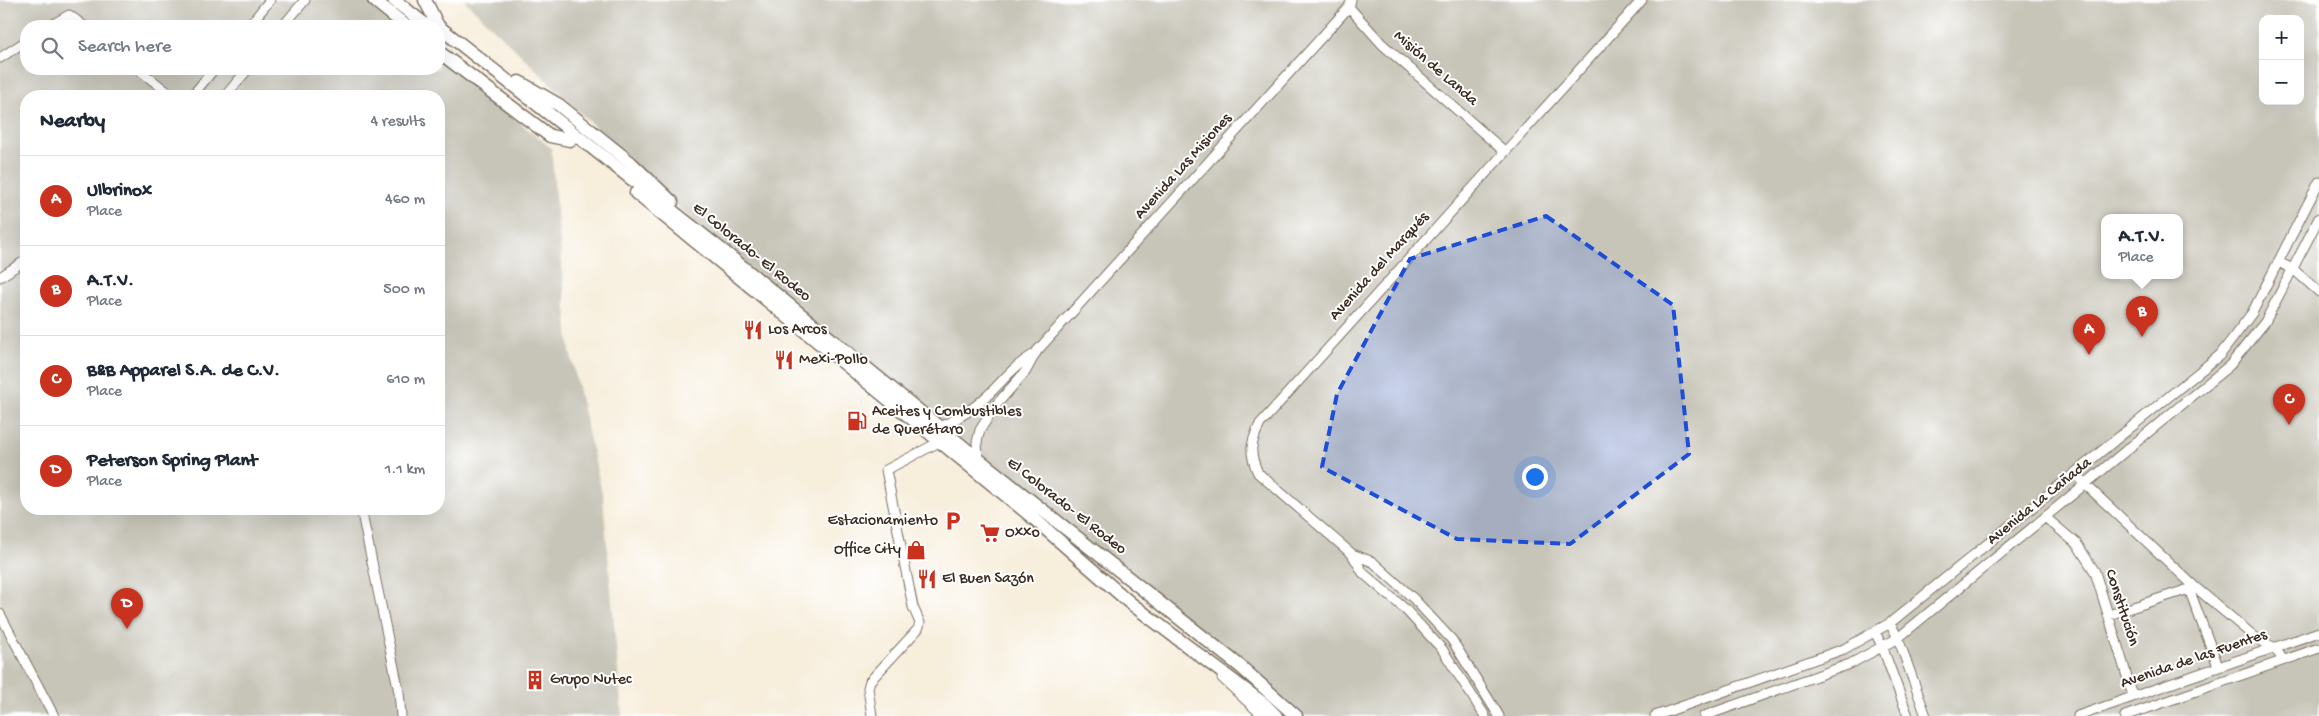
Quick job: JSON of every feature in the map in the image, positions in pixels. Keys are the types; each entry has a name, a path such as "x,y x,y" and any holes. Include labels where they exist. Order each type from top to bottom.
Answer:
{"main road":[{"path":"374,0 399,20"},
{"path":"394,0 419,20"},
{"path":"406,0 430,20"},
{"path":"425,0 435,20"},
{"name":"El Colorado- El Rodeo","path":"445,32 483,62 560,105 631,162 722,250 978,459 1241,667 1296,716"},
{"name":"El Colorado- El Rodeo","path":"445,41 941,441 1032,516 1129,602 1264,704 1276,716"},
{"path":"445,57 550,136 570,140"}],"street":[{"path":"254,20 270,0"},
{"path":"288,20 305,0"},
{"name":"Avenida del Marqués","path":"1498,716 1452,640 1414,599 1372,562 1352,554 1258,473 1252,459 1252,441 1260,424 1642,0"},
{"name":"Misión de Landa","path":"1350,3 1382,44 1504,151"},
{"name":"Avenida Las Misiones","path":"978,459 977,442 980,430 996,406 1026,371 1036,352 1350,3"},
{"path":"60,20 69,15 76,20"},
{"path":"0,58 20,45"},
{"path":"145,75 164,90"},
{"path":"197,90 209,75"},
{"path":"230,90 243,75"},
{"path":"1655,716 1844,649 1890,623 2220,355 2252,312 2319,182"},
{"name":"Avenida La Cañada","path":"1704,716 1850,664 1898,638 2230,365 2265,322 2319,218"},
{"path":"2278,262 2293,269 2319,292"},
{"path":"0,277 20,264"},
{"name":"Avenida Las Misiones","path":"940,427 962,416 986,398 1017,364 1036,352"},
{"path":"872,716 868,688 870,681 918,629 920,623 913,607 886,470 941,441"},
{"path":"2076,473 2192,588 2256,638 2275,648 2283,660"},
{"path":"362,515 399,692 401,716"},
{"name":"Constitución","path":"2045,517 2077,544 2095,572 2133,696"},
{"path":"1984,547 1993,559"},
{"name":"Avenida del Marqués","path":"1352,554 1363,573 1405,609 1442,649 1485,716"},
{"path":"1944,579 1954,592"},
{"path":"2109,615 2192,588"},
{"path":"2192,588 2218,666"},
{"path":"0,614 54,716"},
{"path":"1890,623 1898,638 1926,716"},
{"path":"1875,632 1908,716"},
{"name":"Avenida de las Fuentes","path":"2078,716 2319,632"},
{"name":"Avenida de las Fuentes","path":"2126,716 2319,648"},
{"path":"1811,661 1817,676"},
{"path":"1218,669 1224,680 1263,716"},
{"path":"1465,684 1476,678"}],"highlighted area":[{"path":"1546,216 1673,305 1689,454 1570,544 1457,539 1322,467 1337,394 1410,259"}],"shaded area":[{"path":"0,0 368,0 393,20 20,20 20,75 445,75 445,62 551,148 570,352 603,497 622,716 0,716"},
{"path":"464,0 2319,0 2319,716 1294,716 723,251"}],"place":[{"name":"Los Arcos","path":"753,330"},
{"name":"A.T.V.","path":"2142,337"},
{"name":"Ulbrinox","path":"2089,355"},
{"name":"Mexi-Pollo","path":"784,360"},
{"name":"Aceites y Combustibles de Querétaro","path":"857,421"},
{"name":"B&B Apparel S.A. de C.V.","path":"2289,425"},
{"name":"Estacionamiento","path":"953,521"},
{"name":"Oxxo","path":"990,533"},
{"name":"Office City","path":"916,550"},
{"name":"El Buen Sazón","path":"927,579"},
{"name":"Peterson Spring Plant","path":"127,629"},
{"name":"Grupo Nutec","path":"535,680"}]}
